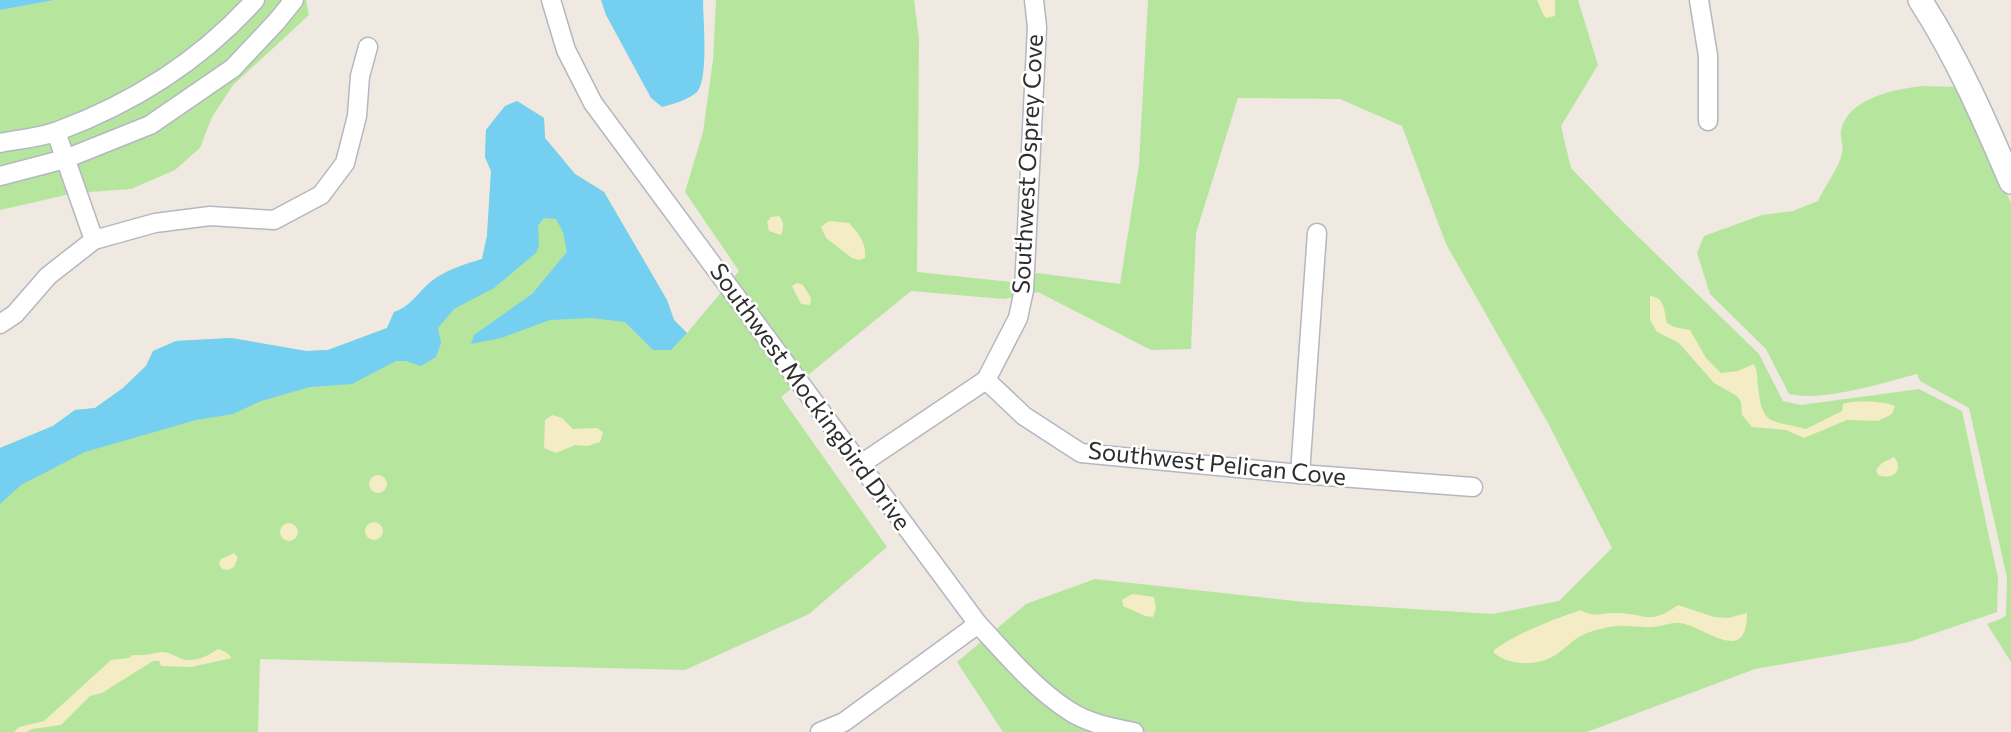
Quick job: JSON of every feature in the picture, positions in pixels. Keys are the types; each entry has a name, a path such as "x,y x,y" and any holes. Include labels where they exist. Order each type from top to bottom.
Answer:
{"street":[{"path":"0,143 56,132 110,108 174,72 218,38 255,0"},
{"path":"0,176 65,159 150,125 242,59 294,0"},
{"name":"Southwest Mockingbird Drive","path":"551,0 566,50 593,103 978,624 1028,678 1069,711 1108,727 1135,732"},
{"name":"Southwest Osprey Cove","path":"861,464 986,380 1018,318 1024,290 1037,27 1034,0"},
{"path":"1699,0 1708,56 1708,121"},
{"path":"1920,0 1937,26 1982,114 2011,182"},
{"path":"0,324 15,314 48,276 94,240 155,223 210,216 274,220 321,195 345,163 356,116 360,76 368,47"},
{"path":"56,132 94,240"},
{"path":"1300,474 1317,233"},
{"name":"Southwest Pelican Cove","path":"986,380 1024,416 1081,453 1300,474 1473,486"},
{"path":"820,732 844,722 978,624"}],"green space":[{"path":"55,0 306,0 309,15 233,85 212,117 200,148 175,170 131,189 75,193 0,210 0,10"},
{"path":"716,0 914,0 919,39 917,272 1011,282 1038,273 1120,284 1139,164 1148,0 1578,0 1598,65 1561,126 1571,168 1759,354 1783,401 1801,405 1919,389 1962,411 1998,578 1997,612 1909,642 1755,669 1587,732 1003,732 957,662 1026,604 1095,579 1304,602 1492,614 1559,601 1612,548 1548,423 1446,244 1402,126 1340,99 1238,98 1196,233 1191,349 1151,350 1038,292 1004,299 911,291 781,397 887,547 809,614 685,670 260,659 258,732 0,732 0,448 53,426 75,410 95,408 123,388 146,366 153,351 176,341 231,338 306,351 328,350 387,328 394,312 410,303 437,277 456,267 482,259 487,236 491,171 485,157 486,130 505,106 517,101 544,118 545,138 575,174 604,192 667,300 674,320 687,333 739,271 685,192 703,132 713,60"},
{"path":"1922,86 1959,87 2011,203 2011,662 1987,624 2006,615 2007,578 1969,408 1920,381 1917,374 1836,394 1789,394 1766,349 1710,294 1697,253 1704,236 1762,215 1793,211 1818,201 1841,158 1841,131 1853,110 1874,97"}],"sand":[{"path":"1537,0 1555,0 1555,16 1546,18"},
{"path":"779,216 783,225 781,235 769,231 767,222 771,217"},
{"path":"829,221 849,223 863,243 865,258 852,258 826,238 821,227"},
{"path":"797,283 803,285 811,298 810,305 801,304 792,286"},
{"path":"1650,296 1661,302 1667,323 1690,330 1706,358 1721,373 1738,371 1754,364 1762,408 1765,415 1776,422 1806,429 1842,411 1843,404 1861,402 1895,406 1892,414 1878,421 1847,420 1804,438 1786,430 1752,427 1742,415 1741,402 1737,396 1714,383 1679,343 1657,332 1650,320"},
{"path":"552,415 562,418 573,429 597,428 603,432 600,442 588,446 575,445 556,453 544,448 545,420"},
{"path":"1894,457 1898,466 1895,473 1888,477 1878,475 1876,470 1882,463"},
{"path":"378,475 384,478 387,484 384,490 378,493 372,490 369,484 372,478"},
{"path":"370,522 378,522 383,531 381,538 370,540 365,535 365,527"},
{"path":"289,523 295,526 298,532 295,538 289,541 283,538 280,532 283,526"},
{"path":"234,553 238,558 234,567 222,569 219,564 221,559"},
{"path":"1132,594 1154,597 1156,609 1153,617 1123,606 1122,600"},
{"path":"1678,605 1714,617 1728,618 1747,613 1745,629 1740,638 1733,641 1723,640 1680,623 1648,627 1617,626 1585,634 1544,661 1514,662 1494,653 1494,650 1525,632 1581,610 1593,614 1624,613 1652,617 1668,612"},
{"path":"218,649 232,658 191,667 161,666 159,661 153,661 102,693 90,696 61,725 14,732 19,727 44,721 111,660 160,652 191,660"}],"water":[{"path":"0,0 55,0 0,10"},
{"path":"601,0 703,0 704,62 701,85 697,92 662,107 651,98 606,15"},
{"path":"517,101 544,118 545,138 575,174 604,192 667,300 674,320 687,333 671,350 653,350 625,322 592,318 550,320 501,338 471,344 474,335 532,294 567,252 563,232 556,219 544,218 538,226 539,245 536,253 494,288 454,309 438,328 441,343 436,357 421,366 396,361 352,384 310,387 261,401 233,414 196,420 85,452 21,485 0,504 0,448 53,426 75,410 95,408 123,388 146,366 153,351 176,341 231,338 306,351 328,350 387,328 394,312 406,306 436,278 482,259 487,236 491,171 485,157 486,130 505,106"}]}
